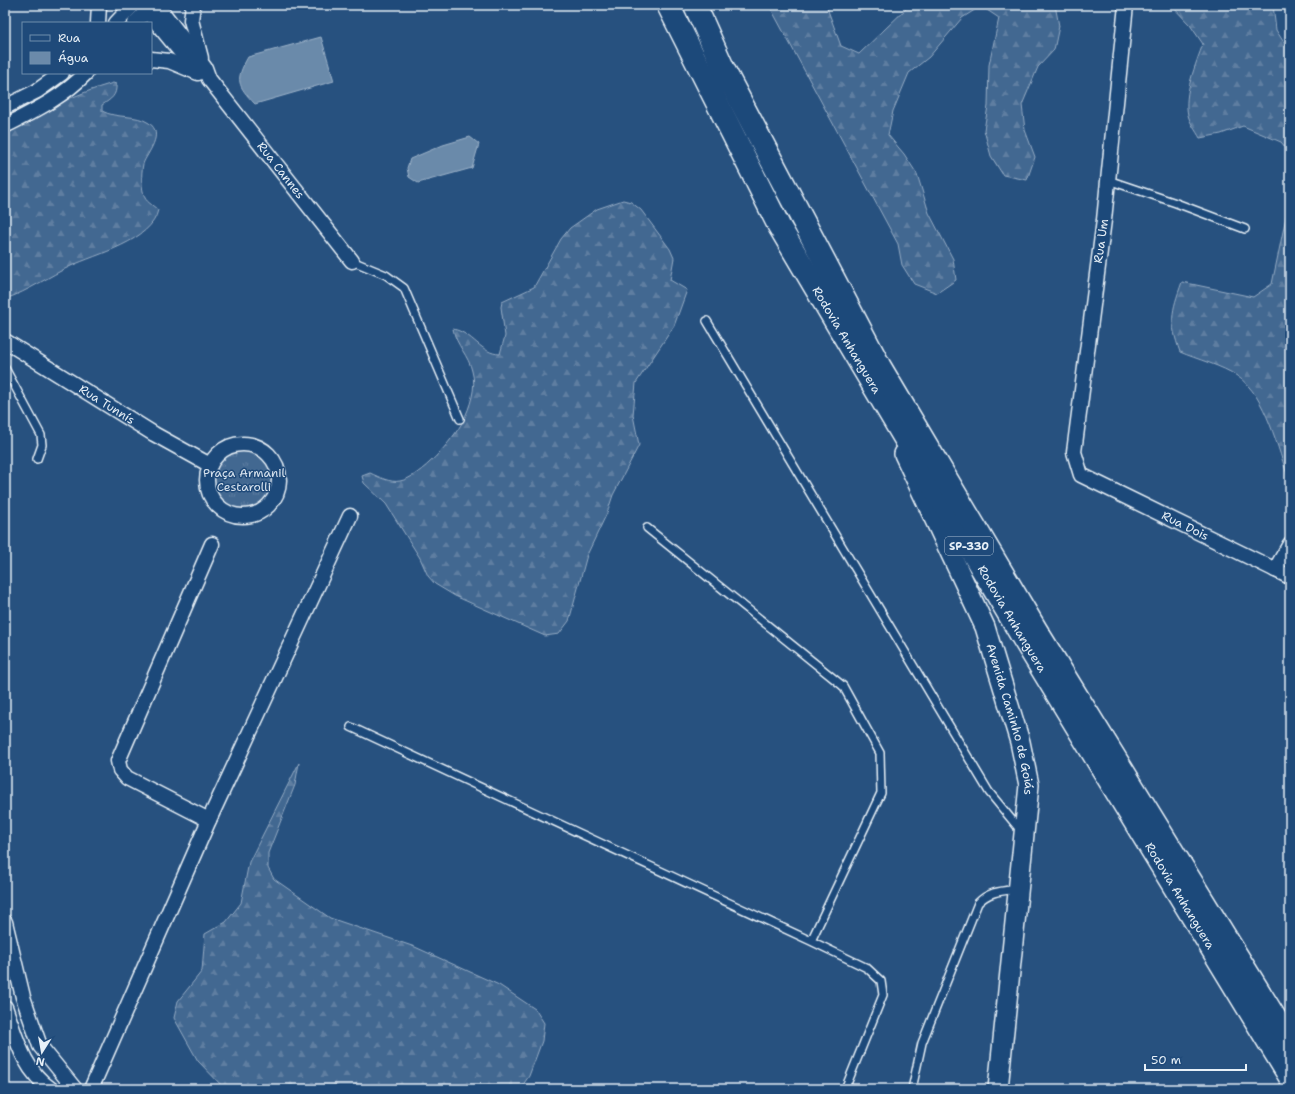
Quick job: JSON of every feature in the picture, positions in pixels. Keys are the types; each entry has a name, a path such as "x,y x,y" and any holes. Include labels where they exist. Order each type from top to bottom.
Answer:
{"highway":[{"name":"Rodovia Anhanguera","path":"668,5 779,226 1023,638 1290,1077"},
{"name":"Rodovia Anhanguera","path":"695,5 724,70 880,367 1036,630 1290,1042"}],"main road":[{"name":"Avenida Caminho de Goiás","path":"867,375 986,627 1020,742 1028,785 1019,889 998,1089"}],"street":[{"path":"98,22 99,5"},
{"path":"117,22 133,5"},
{"path":"193,5 192,20 204,74"},
{"name":"Rua Um","path":"1081,475 1074,452 1108,180 1126,5"},
{"path":"136,22 150,6"},
{"name":"Rua Cannes","path":"150,6 352,261"},
{"path":"152,59 169,61 204,74"},
{"path":"5,106 37,91 61,74"},
{"path":"5,126 41,107 72,87 86,74"},
{"name":"Rua Tunnís","path":"5,341 154,434 210,465"},
{"path":"250,444 262,449 271,456 277,467 280,478 279,490 274,501 265,510 254,515 242,517 230,514 220,508 212,499 208,488 207,476 210,465 217,455 233,446 250,444"},
{"name":"Rua Dois","path":"1081,475 1290,577"},
{"path":"91,1089 209,820 350,516"},
{"path":"209,820 127,778 120,770 118,761 212,544"},
{"path":"1275,570 1290,544"},
{"path":"5,922 23,997 40,1046 76,1089"},
{"path":"5,1001 23,997"},
{"path":"5,1007 24,1060 50,1089"}],"lane":[{"path":"1108,180 1176,203 1245,229"},
{"path":"352,261 386,275 404,288 460,419"},
{"path":"707,321 990,792 1024,836"},
{"path":"5,368 41,435 42,445 37,459"},
{"path":"647,528 843,686 880,753 881,793 812,941"},
{"path":"351,727 867,968 881,982 883,995 845,1089"},
{"path":"912,1089 922,1043 978,903 984,896 991,893 1019,889"}],"green space":[{"path":"769,5 826,5 841,46 859,54 910,5 1055,5 1059,26 1054,50 1038,67 1022,105 1025,130 1035,157 1027,180 1003,175 991,156 984,130 988,106 989,65 999,18 981,6 962,18 929,57 909,73 893,111 888,135 904,154 917,174 929,213 953,259 956,280 937,293 914,284 902,265 898,244"},
{"path":"1171,5 1273,5 1276,30 1288,49 1290,49 1290,153 1281,142 1243,126 1221,134 1200,138 1188,115 1187,98 1191,79 1203,44 1190,25"},
{"path":"113,83 116,84 116,92 111,99 102,105 102,111 114,115 138,118 154,127 154,144 143,164 142,185 145,198 158,210 154,221 145,230 122,245 71,266 22,292 5,299 5,132 58,104 85,92"},
{"path":"1290,198 1290,482 1270,424 1256,396 1247,385 1231,372 1180,352 1174,332 1173,317 1182,282 1253,297 1272,284"},
{"path":"623,200 631,202 641,210 670,249 674,258 670,280 687,290 674,326 636,383 633,415 639,445 613,495 607,513 587,555 569,621 559,634 545,636 455,596 435,584 428,576 420,558 386,504 364,483 362,476 370,473 388,480 400,481 417,473 436,457 459,429 468,410 474,384 468,360 453,329 460,331 487,351 500,354 505,336 501,307 502,302 534,287 561,239 570,228 597,209"},
{"name":"Praça Armanil Cestarolli","path":"238,448 250,448 267,457 274,468 276,480 274,492 267,503 250,512 238,512 226,507 217,498 212,486 212,474 217,462 226,453"},
{"path":"299,763 295,785 268,853 268,868 274,879 330,918 415,947 499,985 535,1009 544,1023 542,1041 529,1076 520,1089 225,1089 198,1061 174,1018 178,1001 202,971 205,934 226,922 241,903 249,862"}],"water":[{"path":"321,37 334,81 255,104 244,92 241,87 240,77 241,71 248,57"},
{"path":"470,137 479,144 472,168 418,183 409,177 407,168 410,159 443,145"}]}
